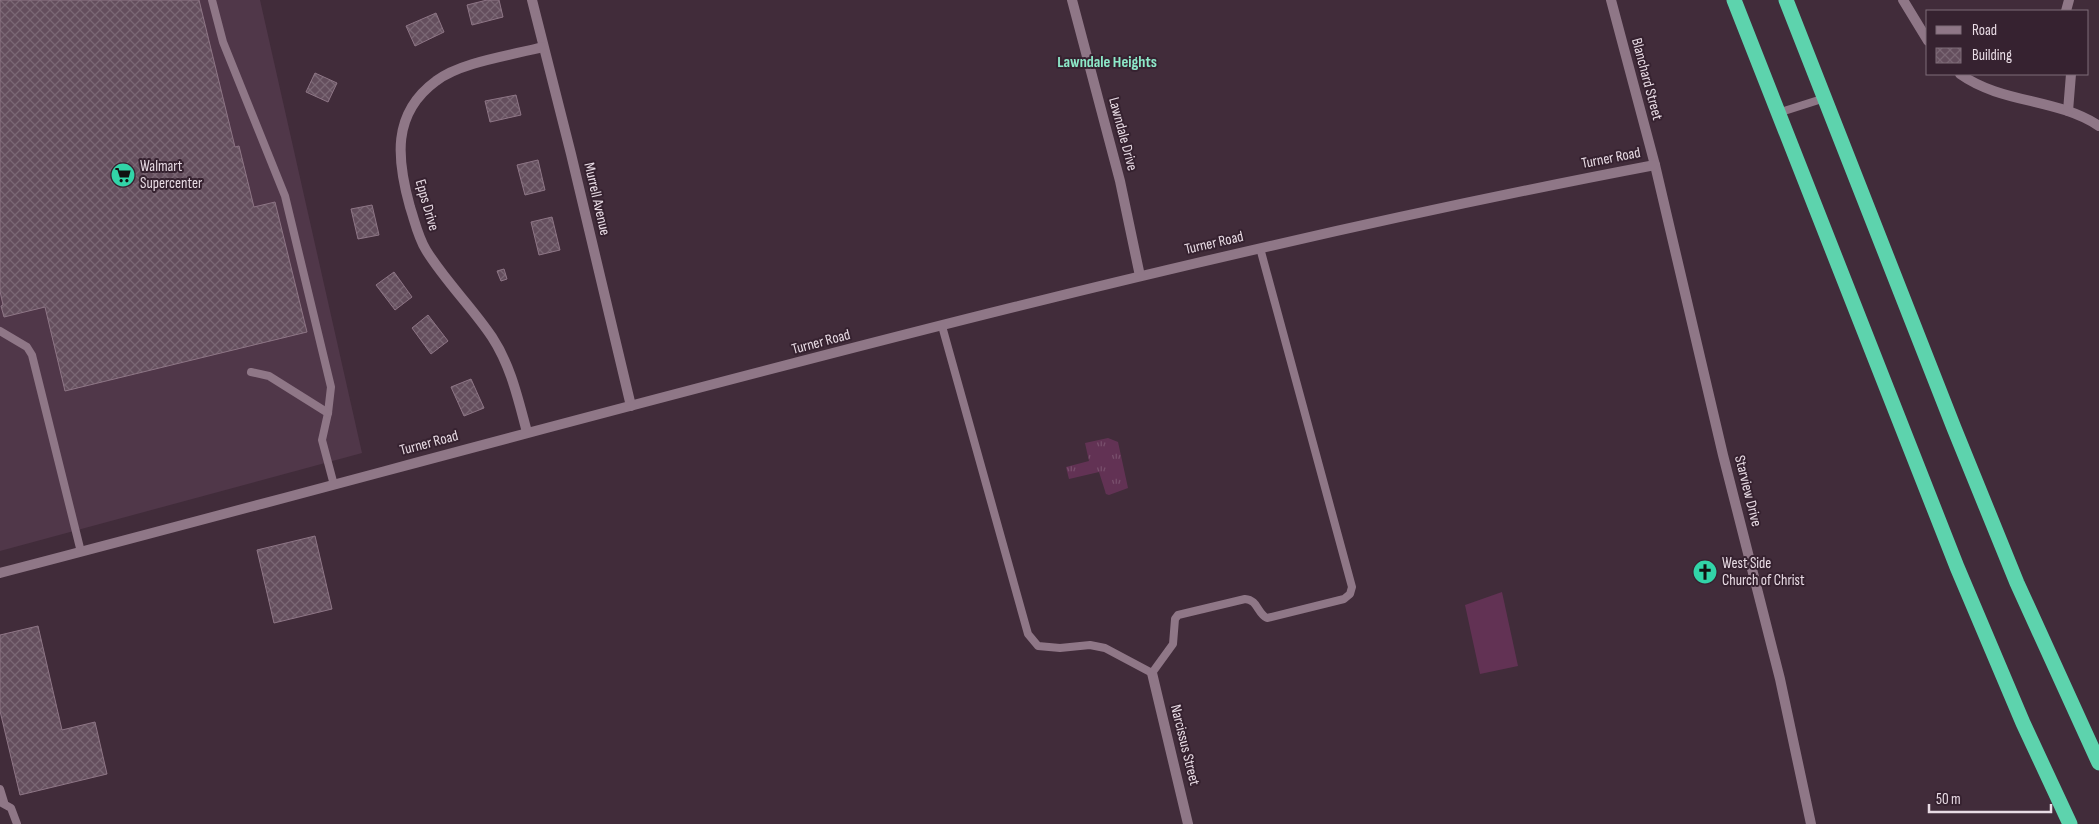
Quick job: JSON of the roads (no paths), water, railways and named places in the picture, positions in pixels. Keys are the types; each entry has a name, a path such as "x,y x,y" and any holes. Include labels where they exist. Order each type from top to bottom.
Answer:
{"highway":[{"path":"1734,0 1957,567 2023,723 2070,824"},
{"path":"1786,0 2017,584 2099,763"}],"street":[{"name":"Murrell Avenue","path":"532,0 574,164 631,406"},
{"name":"Lawndale Drive","path":"1072,0 1120,181 1140,276"},
{"name":"Blanchard Street","path":"1611,0 1655,165"},
{"path":"1903,0 1926,38"},
{"name":"Epps Drive","path":"527,432 511,373 506,362 492,337 435,264 418,232 407,197 400,157 400,137 413,104 437,80 456,69 544,47"},
{"path":"1962,75 1988,90 2068,111 2099,126"},
{"path":"2068,111 2071,75"},
{"name":"Turner Road","path":"0,573 527,432 1140,276 1500,195 1655,165"},
{"name":"Starview Drive","path":"1655,165 1723,456 1780,679 1811,824"},
{"name":"Narcissus Street","path":"1152,674 1188,824"}],"lane":[{"path":"212,0 223,42 285,196 331,387 322,440 334,484"},
{"path":"1778,113 1825,98"},
{"path":"942,326 1028,634 1038,646 1060,648 1090,645 1105,648 1152,674 1173,644 1175,618 1178,615 1250,599 1255,603 1262,615 1267,618 1344,599 1350,594 1352,588 1260,248"},
{"path":"0,331 26,347 32,355 81,552"},
{"path":"251,372 269,376 328,413"},
{"path":"0,789 2,802 11,808 17,824"}],"place":[{"name":"Walmart Supercenter","path":"123,175"},
{"name":"West Side Church of Christ","path":"1705,572"}],"district":[{"name":"Lawndale Heights","path":"1107,62"}]}
